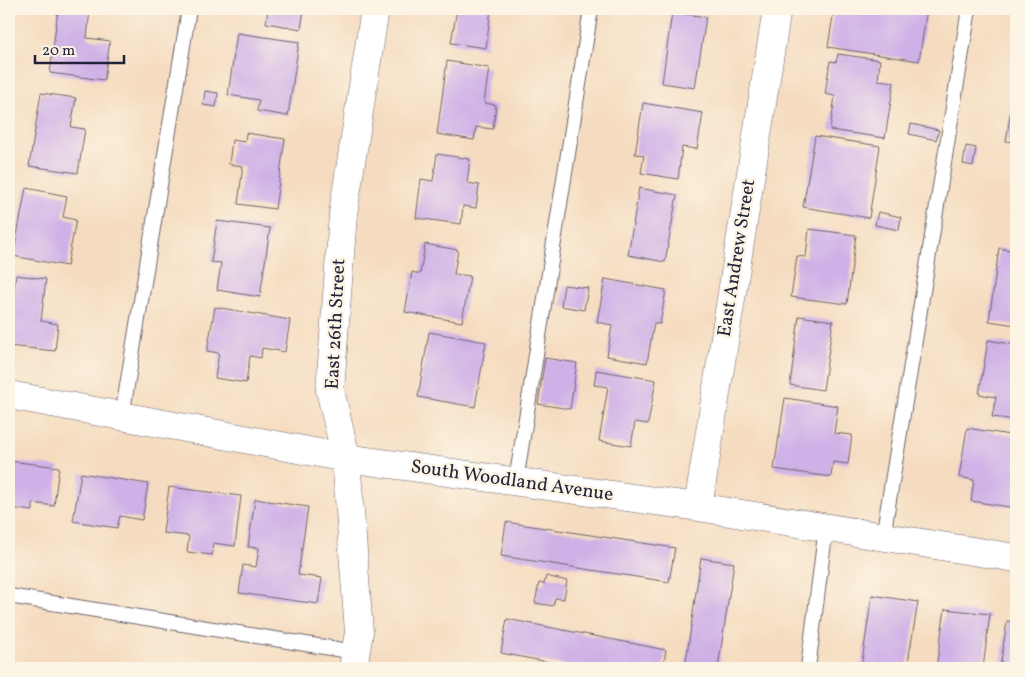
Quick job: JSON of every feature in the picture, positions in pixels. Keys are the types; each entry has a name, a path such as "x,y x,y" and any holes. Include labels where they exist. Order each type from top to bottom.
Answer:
{"street":[{"name":"East 26th Street","path":"354,660 359,632 346,458 330,390 343,214 375,9"},
{"name":"East Andrew Street","path":"698,507 777,9"},
{"name":"South Woodland Avenue","path":"9,395 346,458 698,507 1016,558"}],"lane":[{"path":"122,416 189,9"},
{"path":"516,481 591,9"},
{"path":"883,537 969,9"},
{"path":"808,668 826,527"},
{"path":"9,596 354,660"}],"building":[{"path":"58,9 90,9 87,38 110,41 104,80 50,73"},
{"path":"268,9 304,9 301,29 266,23"},
{"path":"457,9 491,9 486,48 451,43"},
{"path":"834,9 927,9 919,61 828,47"},
{"path":"672,12 706,17 695,88 662,83"},
{"path":"237,33 299,42 288,116 257,111 259,100 228,95"},
{"path":"838,54 880,60 878,80 894,82 885,138 830,130 835,96 825,94 830,61 836,62"},
{"path":"447,61 489,68 484,103 496,105 493,129 476,127 474,140 437,134"},
{"path":"1016,84 1016,142 1006,141"},
{"path":"205,91 218,93 216,107 203,105"},
{"path":"41,93 76,98 71,127 85,129 78,173 29,166"},
{"path":"643,103 703,113 697,149 682,147 678,179 641,173 644,155 635,154"},
{"path":"911,124 939,130 936,140 909,134"},
{"path":"246,133 285,139 275,209 238,204 243,166 229,164 232,140 245,142"},
{"path":"815,136 880,146 869,218 803,207"},
{"path":"966,146 976,148 973,166 963,164"},
{"path":"437,154 470,159 467,183 479,185 476,208 463,206 461,224 416,218 421,179 433,181"},
{"path":"1016,184 1016,211 1011,210"},
{"path":"26,188 67,196 63,217 76,220 67,266 13,256"},
{"path":"639,188 677,195 665,262 628,255"},
{"path":"878,212 901,217 899,230 875,225"},
{"path":"217,221 270,228 260,297 217,290 221,263 211,262"},
{"path":"809,229 856,235 847,304 791,297 797,256 806,257"},
{"path":"425,244 458,250 454,274 470,276 462,322 405,312 412,272 420,274"},
{"path":"999,248 1016,251 1016,325 989,321"},
{"path":"16,275 46,279 41,321 58,324 55,351 9,346 9,304 12,304"},
{"path":"605,279 666,290 660,324 654,323 647,363 607,356 612,325 597,322"},
{"path":"564,285 588,288 584,310 561,306"},
{"path":"215,307 290,320 285,352 262,348 261,358 250,356 246,383 215,378 219,353 207,351"},
{"path":"799,316 833,321 823,390 790,385"},
{"path":"429,332 486,342 475,407 418,397"},
{"path":"988,340 1016,345 1016,420 992,417 996,397 979,394"},
{"path":"545,358 577,363 570,409 538,404"},
{"path":"596,370 656,380 648,424 635,422 631,446 599,441 608,387 594,385"},
{"path":"785,398 838,406 834,433 852,435 848,464 833,462 831,477 774,469"},
{"path":"967,428 1016,436 1016,508 971,501 974,480 959,477"},
{"path":"9,461 59,467 54,506 33,503 33,511 9,508"},
{"path":"81,473 148,484 142,520 120,516 117,528 73,521"},
{"path":"169,487 241,496 235,546 213,543 212,555 187,552 189,536 163,533"},
{"path":"255,499 308,507 298,575 322,578 318,604 239,593 243,565 256,567 259,548 248,547"},
{"path":"506,522 675,548 669,582 501,556"},
{"path":"701,558 734,563 718,668 685,668"},
{"path":"546,576 567,581 564,599 555,598 553,606 535,603 539,583 544,584"},
{"path":"872,595 918,602 907,668 861,668"},
{"path":"945,609 990,614 983,668 936,668"},
{"path":"507,619 666,650 663,668 579,668 501,653"},
{"path":"1007,621 1016,622 1016,668 1000,668"}]}
